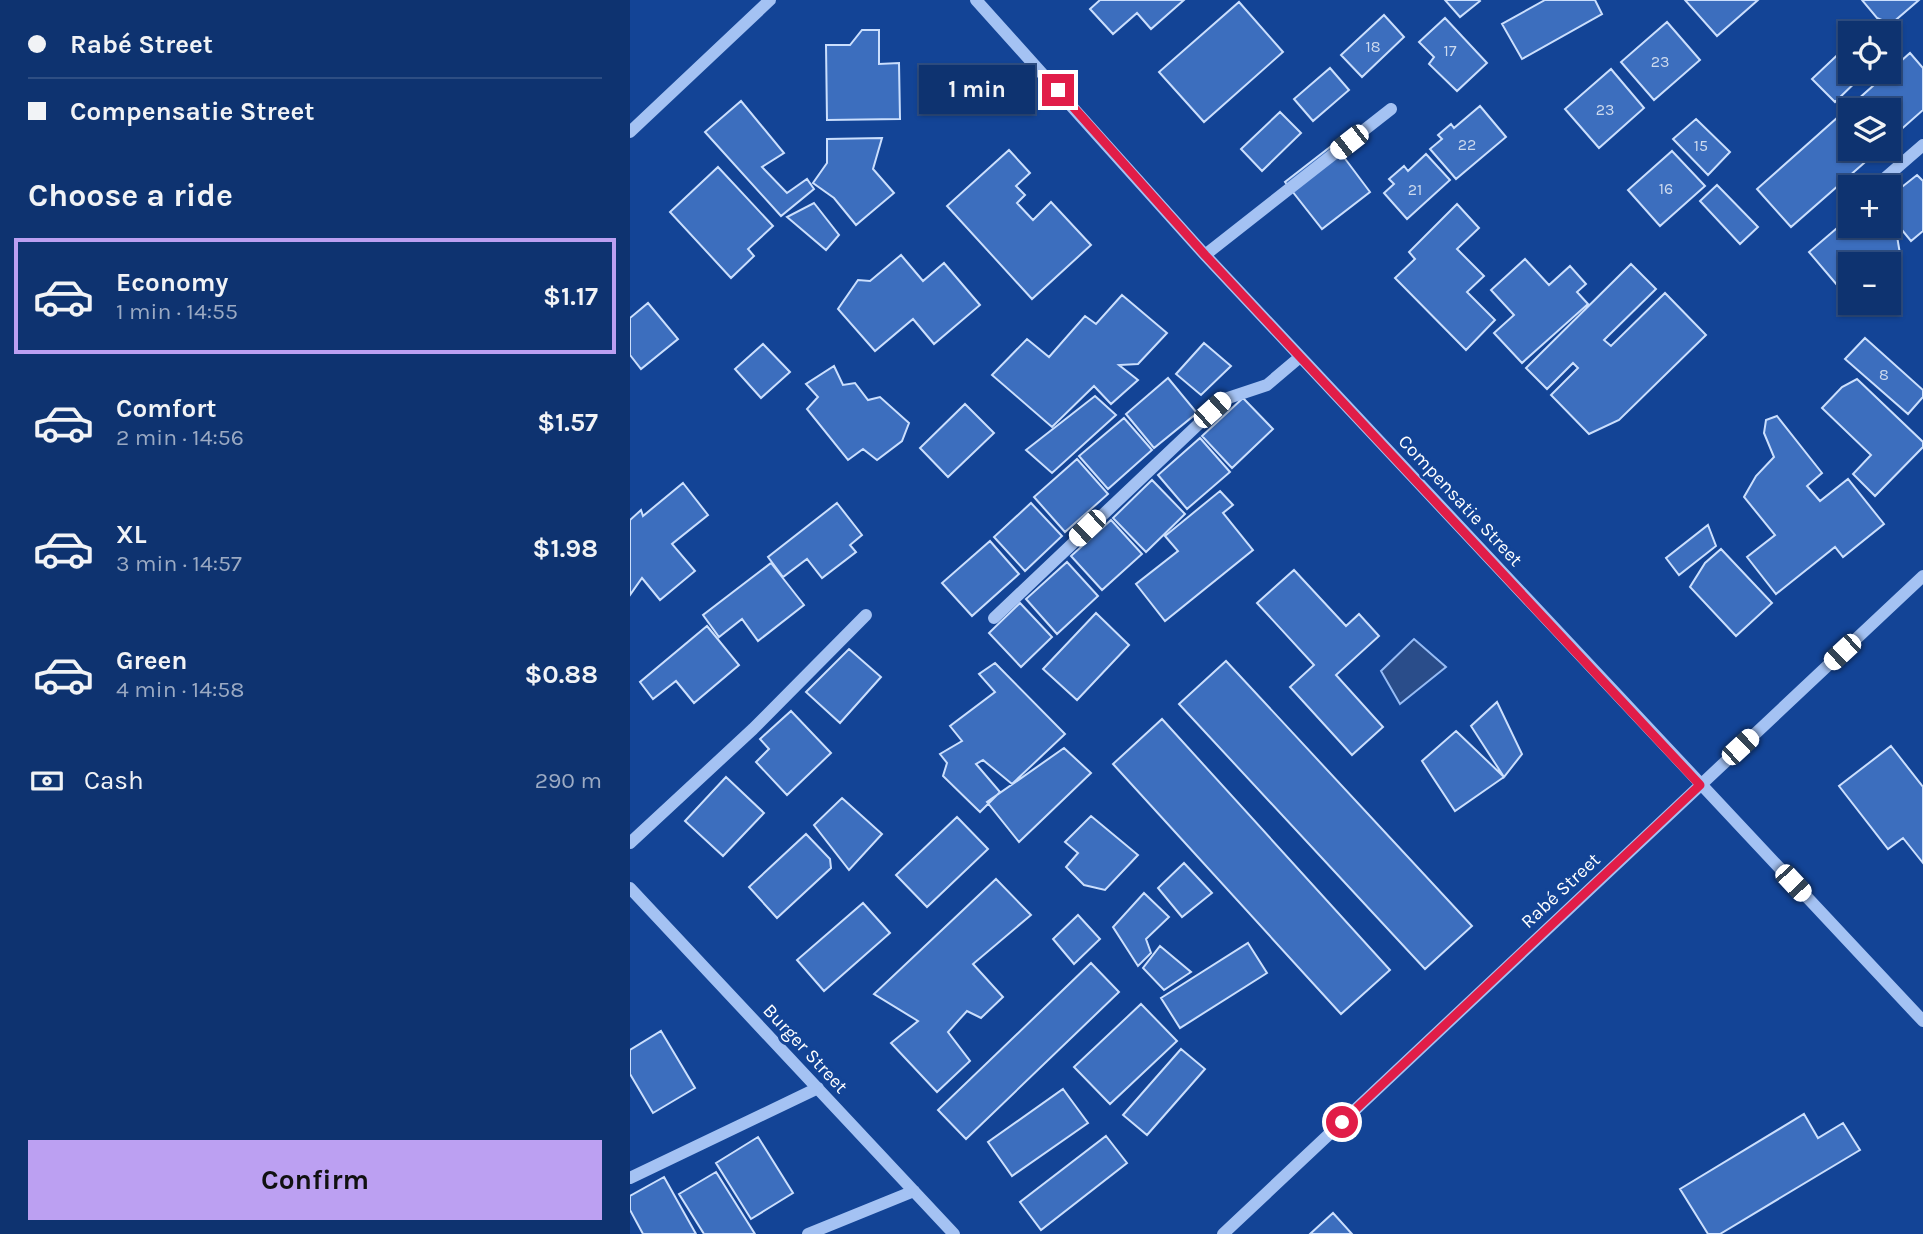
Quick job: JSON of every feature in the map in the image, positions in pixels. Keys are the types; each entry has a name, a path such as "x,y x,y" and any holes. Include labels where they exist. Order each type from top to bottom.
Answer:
{"street":[{"path":"630,132 770,0"},
{"name":"Compensatie Street","path":"976,0 1205,255 1923,1021"},
{"path":"1205,255 1391,109"},
{"path":"1889,175 1923,145"},
{"path":"994,618 1225,399 1267,385 1300,357"},
{"name":"Rabé Street","path":"1223,1234 1923,576"},
{"path":"630,843 753,729 866,615"},
{"name":"Burger Street","path":"630,888 954,1234"},
{"path":"630,1178 818,1088"},
{"path":"808,1234 914,1191"}],"water":[{"path":"1414,639 1446,667 1400,704 1381,671"}],"building":[{"path":"1100,0 1184,0 1151,29 1137,13 1113,34 1090,9"},
{"path":"1445,0 1479,0 1480,1 1460,17"},
{"path":"1545,0 1595,0 1602,14 1522,59 1502,24"},
{"path":"1685,0 1758,0 1717,36"},
{"path":"1862,0 1919,0 1894,21 1877,18"},
{"path":"1239,2 1283,52 1204,122 1159,72"},
{"path":"1384,15 1404,37 1362,77 1341,55"},
{"path":"1445,18 1487,63 1457,91 1429,64 1434,57 1419,42"},
{"path":"1667,22 1700,60 1654,100 1621,62"},
{"path":"862,30 879,30 879,64 899,63 900,119 827,120 826,45 850,45"},
{"path":"1910,53 1923,68 1923,110 1901,129 1901,98 1859,98 1875,84 1901,84 1901,61"},
{"path":"1838,54 1838,84 1854,84 1835,102 1812,79"},
{"path":"1330,68 1349,90 1313,121 1294,99"},
{"path":"1611,69 1644,108 1599,148 1565,109"},
{"path":"741,101 784,153 762,167 787,193 807,179 814,189 781,216 705,132"},
{"path":"1480,106 1506,137 1456,179 1430,149 1442,139 1438,135 1451,124 1454,128"},
{"path":"1280,112 1301,133 1262,171 1241,149"},
{"path":"1838,117 1838,161 1866,161 1850,175 1838,175 1838,186 1791,227 1757,189"},
{"path":"1696,119 1730,152 1708,175 1673,139"},
{"path":"882,138 873,169 894,193 856,225 834,198 813,183 827,163 827,139"},
{"path":"1334,144 1370,192 1322,229 1285,182"},
{"path":"1009,150 1030,173 1016,186 1025,195 1017,203 1033,220 1051,202 1091,245 1032,299 947,206"},
{"path":"1672,151 1705,186 1660,226 1628,190"},
{"path":"1426,154 1450,180 1407,219 1384,193 1394,184 1389,179 1404,166 1408,171"},
{"path":"718,167 773,226 748,249 754,256 731,278 670,212"},
{"path":"1917,175 1923,181 1923,231 1911,241 1901,229 1901,188"},
{"path":"1717,185 1758,227 1740,244 1700,201"},
{"path":"814,203 839,235 826,250 787,217"},
{"path":"1457,204 1479,228 1457,249 1484,276 1467,292 1495,320 1466,350 1395,278 1415,259 1409,252"},
{"path":"1838,227 1838,238 1897,238 1900,252 1838,252 1838,286 1809,252"},
{"path":"901,255 923,281 944,263 980,305 934,344 913,319 875,351 838,309 858,280 870,281"},
{"path":"1525,259 1549,285 1570,266 1586,284 1577,292 1588,304 1522,363 1494,333 1514,315 1491,290"},
{"path":"1631,264 1656,289 1604,340 1611,346 1665,293 1706,335 1619,420 1589,434 1551,395 1578,368 1573,363 1547,389 1526,368"},
{"path":"1122,295 1167,333 1138,364 1119,365 1138,380 1111,404 1094,386 1052,427 992,375 1027,339 1049,357 1085,316 1096,324"},
{"path":"648,303 678,339 641,369 630,355 630,318"},
{"path":"1865,338 1923,390 1923,397 1908,414 1845,359"},
{"path":"1204,343 1231,366 1201,395 1176,374"},
{"path":"763,344 790,372 761,398 735,369"},
{"path":"834,366 843,385 855,383 868,400 880,397 909,423 902,441 877,460 863,449 848,460 807,409 818,397 806,384"},
{"path":"1168,378 1197,413 1154,448 1126,414"},
{"path":"1857,379 1923,442 1923,447 1875,496 1853,474 1871,455 1822,408 1842,387"},
{"path":"1095,396 1116,415 1052,473 1026,450"},
{"path":"1243,398 1273,429 1232,468 1202,436"},
{"path":"965,404 994,433 948,477 920,448"},
{"path":"1777,416 1822,473 1807,486 1820,501 1848,479 1884,524 1843,557 1835,547 1776,594 1747,557 1775,535 1744,497 1756,476 1774,457 1764,433 1766,420"},
{"path":"1124,418 1152,450 1108,489 1079,456"},
{"path":"1200,438 1230,472 1187,509 1158,475"},
{"path":"1077,459 1108,494 1065,532 1034,497"},
{"path":"1152,480 1185,514 1146,552 1113,518"},
{"path":"683,483 708,515 672,544 695,571 660,600 642,578 630,595 630,520 641,510 643,516"},
{"path":"1220,491 1233,505 1223,513 1253,550 1165,621 1136,584 1178,551 1165,536"},
{"path":"837,503 862,535 850,545 856,552 822,578 807,559 783,577 768,557"},
{"path":"1031,503 1062,536 1025,571 994,537"},
{"path":"1111,520 1142,554 1102,590 1071,556"},
{"path":"1708,525 1716,546 1679,575 1666,558"},
{"path":"990,541 1019,574 972,616 942,583"},
{"path":"1721,549 1772,603 1736,636 1690,587 1705,563"},
{"path":"1067,562 1098,596 1057,634 1026,599"},
{"path":"771,563 804,605 758,641 742,619 719,637 703,615"},
{"path":"1294,570 1346,626 1359,614 1379,636 1336,675 1383,727 1352,755 1290,687 1314,665 1257,603"},
{"path":"1020,603 1052,637 1021,667 989,633"},
{"path":"1096,613 1129,645 1077,700 1043,669"},
{"path":"707,626 739,665 694,703 676,681 653,699 640,682"},
{"path":"849,649 881,677 840,723 806,692"},
{"path":"1226,661 1472,926 1425,969 1179,704"},
{"path":"995,663 1065,734 1012,784 983,760 976,764 1000,792 980,812 943,776 947,763 940,754 962,741 950,726 995,692 979,674"},
{"path":"1497,702 1522,754 1504,777 1471,726"},
{"path":"791,711 831,753 787,795 756,762 769,749 760,739"},
{"path":"1162,719 1390,970 1341,1014 1113,764"},
{"path":"1456,731 1504,777 1455,811 1422,761"},
{"path":"1891,746 1923,787 1923,863 1903,838 1888,849 1839,786"},
{"path":"1064,748 1091,773 1019,842 987,802"},
{"path":"726,777 764,813 723,856 685,821"},
{"path":"842,798 882,834 849,870 814,825"},
{"path":"1091,816 1138,855 1105,890 1084,885 1066,867 1078,853 1065,842"},
{"path":"957,817 988,849 927,907 896,875"},
{"path":"806,834 830,859 831,868 777,918 749,887"},
{"path":"1184,863 1212,893 1182,917 1158,888"},
{"path":"996,879 1031,915 973,964 1003,997 981,1018 967,1011 948,1032 970,1061 937,1092 891,1043 918,1021 874,994"},
{"path":"1144,893 1169,917 1146,939 1151,953 1138,966 1113,927"},
{"path":"863,903 890,933 824,991 797,960"},
{"path":"1078,915 1100,939 1074,964 1053,939"},
{"path":"1248,943 1267,973 1180,1028 1161,998"},
{"path":"1160,946 1191,972 1164,990 1143,968"},
{"path":"1091,963 1119,992 966,1139 938,1110"},
{"path":"1141,1004 1177,1041 1110,1104 1074,1067"},
{"path":"661,1031 695,1088 653,1113 630,1074 630,1050"},
{"path":"1181,1049 1205,1069 1147,1135 1123,1115"},
{"path":"1063,1089 1088,1123 1012,1176 988,1142"},
{"path":"1804,1114 1818,1138 1843,1123 1860,1150 1720,1234 1708,1234 1680,1189"},
{"path":"1106,1136 1127,1163 1041,1230 1020,1202"},
{"path":"758,1137 793,1193 751,1219 716,1163"},
{"path":"716,1172 755,1234 704,1234 679,1194"},
{"path":"664,1177 696,1234 643,1234 630,1210 630,1196"},
{"path":"1333,1213 1352,1234 1310,1234"}],"route":[{"path":"1058,90 1205,255 1700,785 1342,1122"}]}
